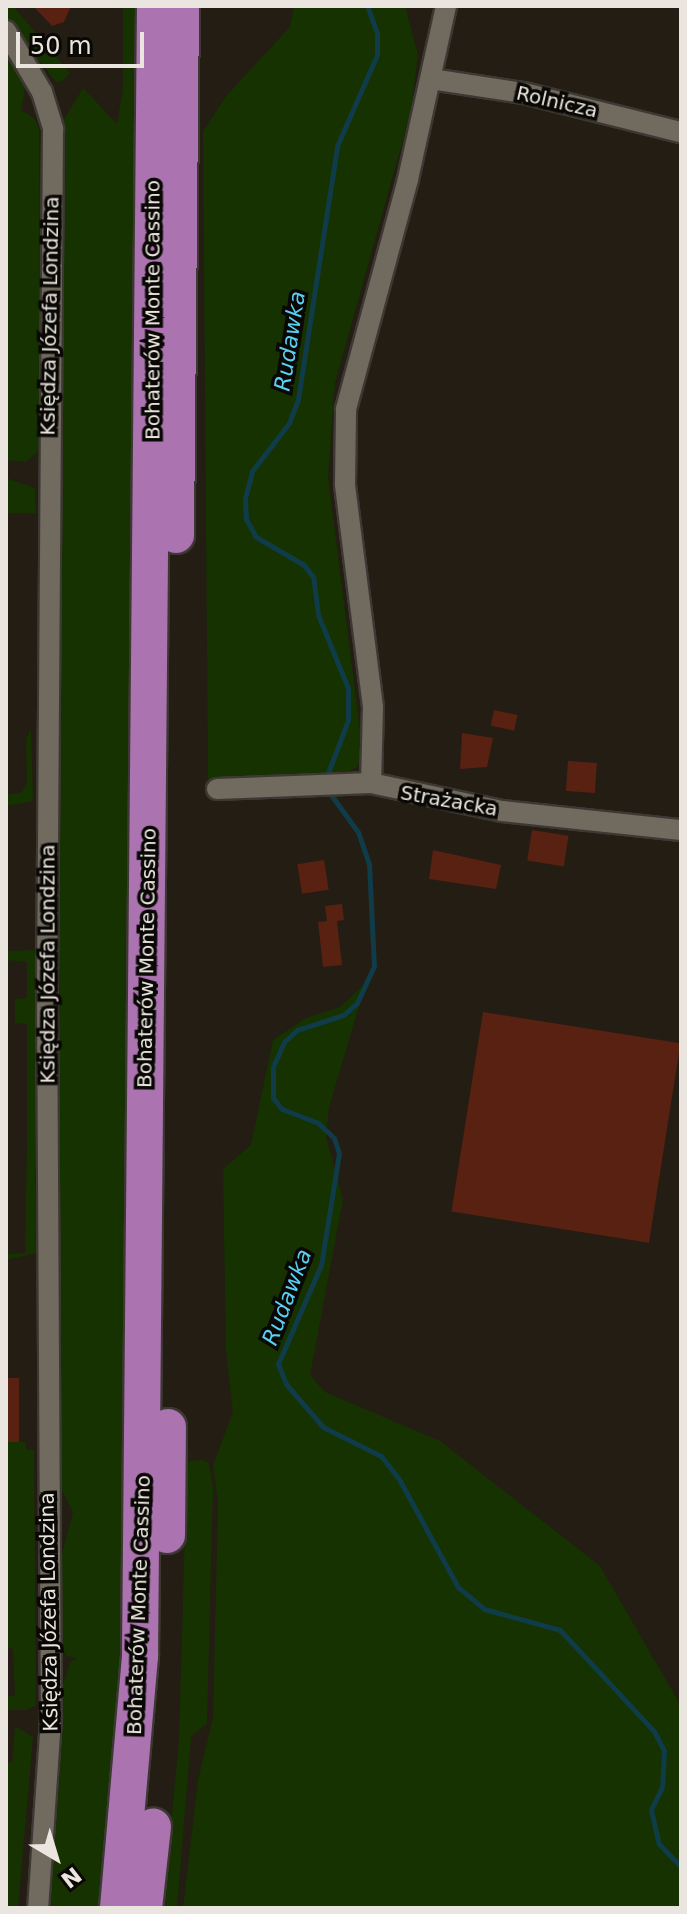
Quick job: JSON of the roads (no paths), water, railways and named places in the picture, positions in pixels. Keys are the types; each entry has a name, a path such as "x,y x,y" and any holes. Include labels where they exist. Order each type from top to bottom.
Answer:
{"highway":[{"name":"Bohaterów Monte Cassino","path":"118,1908 140,1640 155,6"},
{"name":"Bohaterów Monte Cassino","path":"144,1908 158,1772 168,1488 181,6"}],"street":[{"path":"371,783 373,707 345,484 346,409 431,79 446,6"},
{"name":"Księdza Józefa Londzina","path":"6,31 42,92 53,129 47,960 51,1744 38,1908"},
{"name":"Rolnicza","path":"431,79 524,93 681,132"},
{"name":"Strażacka","path":"217,789 371,783 502,811 681,830"}],"waterway":[{"name":"Rudawka","path":"326,778 348,720 348,688 318,615 313,577 304,565 256,537 246,519 245,498 252,471 289,423 298,399 337,146 377,55 377,33 367,6"},
{"name":"Rudawka","path":"329,792 358,832 369,864 374,966 357,1003 343,1015 297,1030 284,1042 273,1067 273,1098 282,1109 318,1123 334,1138 339,1153 321,1265 278,1364 286,1384 323,1427 381,1456 399,1479 458,1587 484,1609 560,1630 654,1731 664,1751 662,1787 651,1810 659,1844 681,1867"}]}
